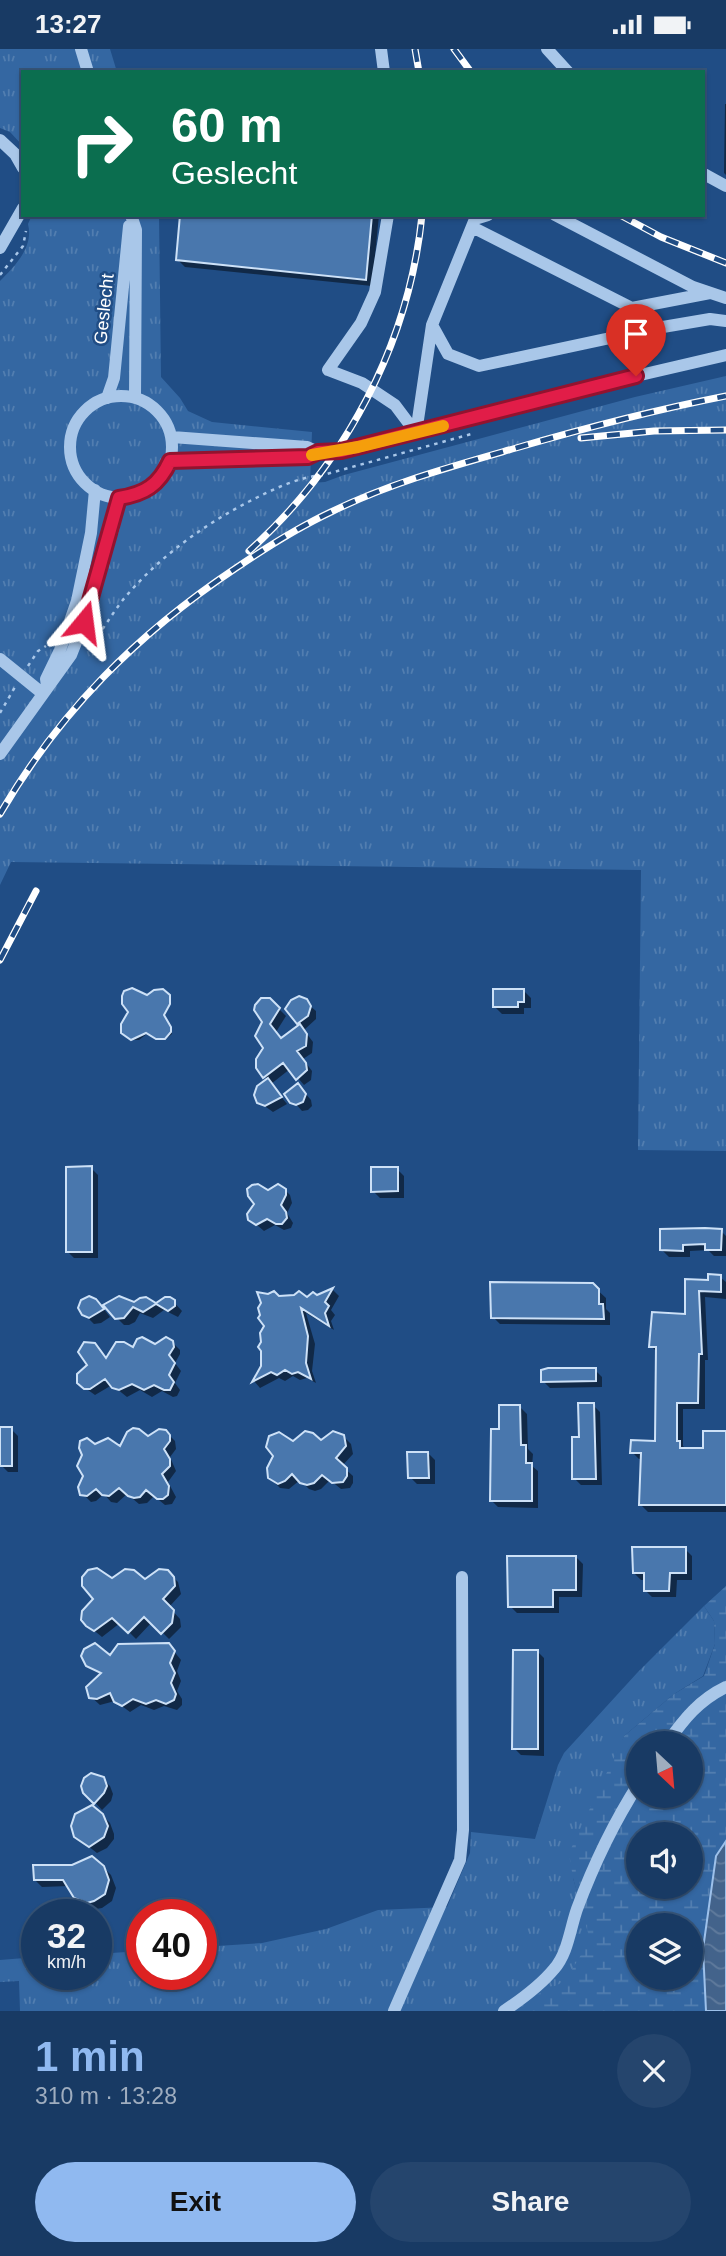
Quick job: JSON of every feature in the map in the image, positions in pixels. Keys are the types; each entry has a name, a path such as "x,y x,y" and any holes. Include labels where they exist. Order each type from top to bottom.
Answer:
{"street":[{"path":"81,49 87,70"},
{"path":"381,49 384,70"},
{"path":"552,51 566,70"},
{"path":"0,140 15,154 21,164"},
{"path":"705,175 726,186"},
{"path":"2,241 20,213"},
{"path":"388,217 375,292 361,323 328,370 362,383 395,405 416,433"},
{"path":"416,433 432,325 475,219 482,217"},
{"path":"559,217 692,287 726,298"},
{"name":"Geslecht","path":"131,219 136,230 135,398"},
{"name":"Geslecht","path":"107,398 114,378 131,219"},
{"path":"472,227 632,308 710,293"},
{"path":"432,325 448,354 479,366 657,328 710,319 726,321"},
{"path":"170,461 308,457 318,452 358,447 726,355"},
{"path":"107,398 135,398 148,403 159,412 167,424 172,437 170,461 163,476 151,488 136,495 119,498 95,490 82,480 74,465 72,432 86,411 107,398"},
{"path":"172,437 307,447 318,452"},
{"path":"44,690 76,601 91,533 95,490"},
{"path":"0,754 71,655 84,622 119,498"},
{"path":"0,659 44,690"},
{"path":"394,2011 460,1860 463,1830 463,1577"},
{"path":"676,1731 705,1698 726,1687"},
{"path":"505,2011 556,1968 599,1858 626,1807"}],"path":[{"path":"0,275 23,246 26,233 21,217"},
{"path":"71,655 77,658 83,656 123,601 187,540 239,506 309,476"}],"green space":[{"path":"0,49 110,49 116,70 21,70 21,144 10,132 0,128"},
{"path":"31,217 159,217 161,377 188,411 212,422 312,432 310,483 325,482 635,397 726,376 726,1151 638,1150 641,870 11,862 0,885 0,281 26,248"},
{"path":"726,1586 726,1841 716,1856 703,1949 706,2011 512,2011 518,2004 565,1981 590,1940 569,1853 624,1736 626,1734 626,1808 704,1808 704,1731 630,1731 674,1694 704,1676 715,1644 714,1621 704,1606"},
{"path":"704,1606 714,1621 715,1644 703,1676 674,1694 630,1731 626,1731 573,1878 591,1939 626,1834 626,1899 703,1899 703,1822 630,1822 635,1808 704,1808 704,1737 726,1728 726,2011 20,2011 19,1981 0,1982 0,1960 21,1958 21,1990 112,1990 112,1953 126,1952 126,1990 217,1990 217,1946 262,1943 326,1929 378,1910 447,1907 470,1853 471,1832 535,1839 564,1753 637,1673"}],"water":[{"path":"726,1841 726,2011 706,2011 703,1949 716,1856"}],"building":[{"path":"180,217 372,217 366,280 176,260"},
{"path":"132,988 147,995 154,990 163,989 170,995 170,1004 164,1015 171,1032 165,1039 156,1039 146,1033 131,1040 121,1033 121,1024 128,1012 122,1004 122,996 124,991"},
{"path":"493,989 524,989 524,1002 518,1002 518,1007 493,1007"},
{"path":"299,996 307,999 311,1006 308,1016 297,1024 285,1009 291,1000"},
{"path":"261,998 270,998 280,1008 270,1024 281,1038 300,1024 307,1034 306,1046 297,1051 306,1063 307,1070 296,1080 283,1063 263,1078 256,1068 256,1059 263,1048 255,1036 262,1022 254,1010"},
{"path":"268,1078 282,1097 265,1106 257,1103 254,1095 257,1086"},
{"path":"298,1083 306,1094 303,1102 296,1105 290,1103 284,1094"},
{"path":"92,1166 92,1252 66,1252 66,1167"},
{"path":"371,1167 398,1167 398,1191 371,1192"},
{"path":"258,1184 268,1190 278,1184 286,1189 281,1205 287,1218 282,1224 267,1219 256,1225 248,1220 247,1214 254,1204 247,1189"},
{"path":"660,1229 722,1229 721,1250 705,1250 705,1244 683,1245 683,1251 660,1250"},
{"path":"708,1274 721,1275 721,1292 699,1291 702,1354 699,1354 698,1403 677,1403 677,1441 680,1441 680,1448 703,1448 703,1431 726,1431 726,1505 639,1505 641,1453 630,1453 631,1440 655,1441 656,1347 649,1347 652,1312 685,1314 685,1279 708,1280"},
{"path":"490,1282 593,1283 599,1289 599,1304 603,1304 604,1319 491,1318"},
{"path":"333,1288 325,1302 329,1306 325,1313 329,1326 301,1308 308,1336 306,1363 311,1379 298,1372 292,1374 285,1370 277,1375 271,1372 252,1382 261,1366 261,1351 258,1347 264,1326 258,1318 261,1303 257,1292 268,1294 274,1291 279,1296 294,1295 299,1291 307,1297 313,1292 317,1295"},
{"path":"89,1296 96,1299 104,1309 89,1318 82,1315 78,1308 81,1300"},
{"path":"119,1296 134,1302 146,1297 156,1303 170,1297 175,1300 175,1306 168,1311 156,1304 143,1312 133,1307 124,1318 115,1319 103,1305"},
{"path":"142,1337 155,1344 166,1337 173,1341 174,1347 169,1355 175,1363 169,1375 174,1382 170,1390 154,1385 144,1390 132,1384 119,1390 112,1388 105,1379 90,1389 84,1389 77,1383 77,1374 87,1365 78,1352 84,1342 95,1343 106,1358 116,1342 124,1342 133,1347 137,1339"},
{"path":"596,1368 596,1381 541,1382 541,1370"},
{"path":"578,1403 594,1403 596,1479 572,1479 572,1437 579,1437"},
{"path":"499,1405 520,1405 521,1445 526,1445 526,1463 532,1463 532,1501 490,1501 491,1429 499,1429"},
{"path":"0,1427 12,1427 12,1466 0,1466"},
{"path":"133,1428 148,1436 159,1429 166,1430 170,1435 170,1441 164,1449 170,1459 170,1466 162,1474 169,1486 168,1495 157,1499 146,1490 140,1497 134,1498 119,1488 109,1496 102,1495 96,1489 87,1496 80,1495 78,1487 83,1476 77,1466 82,1455 80,1441 87,1438 95,1444 108,1438 120,1446 127,1432"},
{"path":"305,1431 313,1433 321,1440 333,1431 344,1435 346,1446 336,1458 347,1468 347,1476 343,1482 332,1483 322,1475 314,1483 307,1485 300,1483 292,1474 278,1484 268,1478 267,1468 273,1456 266,1447 269,1436 279,1432 293,1441"},
{"path":"407,1452 428,1452 429,1478 408,1478"},
{"path":"632,1547 686,1547 686,1573 670,1573 669,1591 644,1591 644,1573 633,1573"},
{"path":"507,1556 576,1556 576,1590 553,1590 553,1607 508,1607"},
{"path":"97,1568 112,1578 125,1569 134,1570 145,1579 159,1569 168,1570 174,1577 175,1586 163,1599 174,1610 172,1623 161,1634 144,1617 128,1633 112,1618 94,1631 86,1626 81,1620 82,1611 93,1599 82,1586 82,1577 88,1570"},
{"path":"95,1643 110,1655 118,1644 169,1643 175,1651 170,1663 175,1673 171,1683 176,1694 174,1700 166,1704 156,1700 146,1704 133,1699 122,1706 114,1702 110,1693 97,1699 89,1698 86,1687 101,1673 86,1666 81,1656 84,1649"},
{"path":"513,1650 538,1650 538,1749 512,1749"},
{"path":"91,1773 104,1777 107,1786 94,1804 83,1793 81,1786 84,1778"},
{"path":"92,1805 103,1814 108,1826 104,1837 89,1847 74,1837 71,1826 75,1814"},
{"path":"92,1856 104,1866 109,1880 105,1894 97,1899 77,1899 63,1880 34,1880 33,1865 72,1865"}],"railway":[{"path":"415,49 419,70"},
{"path":"454,49 470,70"},
{"path":"249,551 315,480 367,399 403,310 415,263 422,217"},
{"path":"624,217 661,237 726,263"},
{"path":"0,814 48,741 103,677 200,593 294,531 353,502 445,469 594,426 726,396"},
{"path":"581,438 654,431 726,430"},
{"path":"0,960 36,891"}],"slow traffic":[{"path":"312,455 318,452 341,451 443,426"}],"route":[{"path":"84,622 119,498 136,495 151,488 163,476 170,461 308,457 318,452 341,451 636,376"}]}
